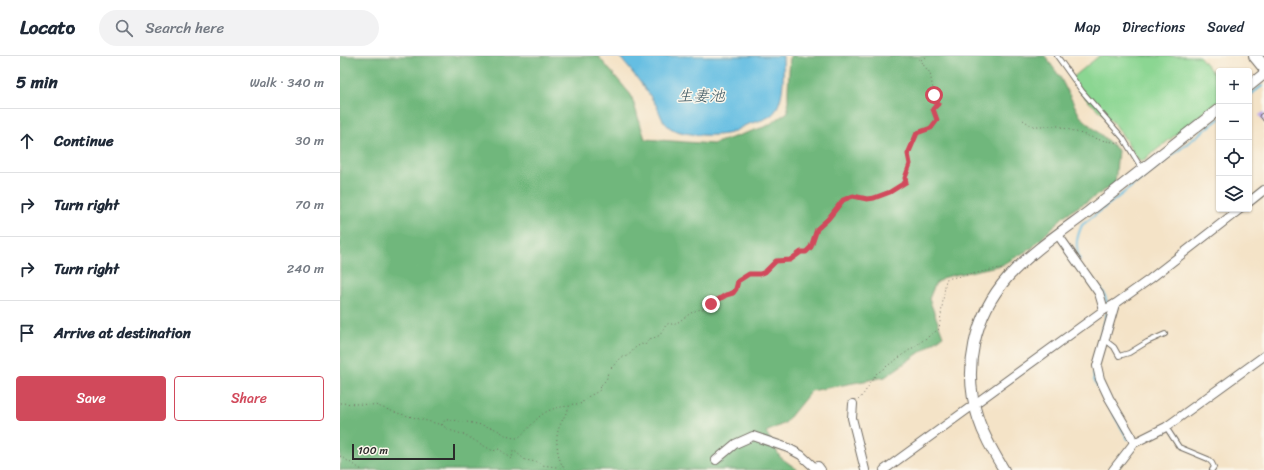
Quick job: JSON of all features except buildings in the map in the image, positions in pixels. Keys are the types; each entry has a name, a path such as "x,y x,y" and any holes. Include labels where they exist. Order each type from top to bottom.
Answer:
{"main road":[{"path":"1255,56 1264,67"}],"street":[{"path":"1252,84 1264,74"},
{"path":"1004,470 982,429 974,404 971,380 971,364 976,334 983,315 994,295 1008,276 1037,250 1216,111"},
{"path":"1252,200 1264,190"},
{"path":"884,470 1104,310 1150,279 1236,212"},
{"path":"1058,235 1099,294 1104,310"},
{"path":"1115,304 1097,366 1100,379 1109,398 1134,443"},
{"path":"1113,470 1134,443 1166,427 1264,356"},
{"path":"853,404 852,418 865,470"},
{"path":"716,460 736,444 753,436 788,448 801,455 814,468 818,466"}],"lane":[{"path":"1057,56 1082,91 1123,138 1142,170"},
{"path":"1104,340 1114,347 1119,356 1129,353 1147,342 1165,334"},
{"path":"1166,427 1179,448 1208,459 1214,467 1212,470"}],"path":[{"path":"442,425 445,420 452,420 486,426 496,430 508,438 518,438 544,412 558,407 570,406 573,404 578,405 583,403 586,397 599,391 601,389 600,386 607,378 608,371 614,364 622,357 628,356 641,344 645,345 649,339 659,337 665,326 669,324 674,325 691,313 697,310 703,310 726,295 733,293 736,289 738,281 749,274 760,274 765,272 776,261 790,260 801,252 806,252 811,247 817,229 828,219 843,200 853,196 867,199 874,198 890,192 906,182 905,178 910,164 908,154 917,133 931,128 937,120 933,109 938,104 934,95 930,73 916,56"},
{"path":"920,60 927,56"},
{"path":"1023,120 1032,126 1058,126 1100,140 1127,145"},
{"path":"853,404 864,395 876,374 939,329 946,279 1000,268 1004,274"},
{"path":"340,403 375,404 397,413 442,425 449,430 465,435 493,451 499,449 512,459 513,451 526,460 537,462 542,465 563,468 566,470"},
{"path":"563,468 559,457 557,432 570,406"},
{"path":"340,456 362,470"}],"green space":[{"path":"340,56 598,56 631,95 645,139 713,144 767,126 788,112 790,56 1045,56 1060,77 1080,116 1118,150 1115,184 1065,215 1032,248 1002,265 945,277 935,284 929,299 943,336 885,377 811,391 785,423 766,432 780,457 798,470 340,470"},
{"path":"1099,56 1199,56 1216,76 1216,103 1141,162 1134,155 1115,124 1087,100 1071,79"}],"water":[{"name":"生妻池","path":"619,56 783,56 783,84 781,97 776,110 770,116 730,133 698,135 680,132 666,124 662,119 656,105"}],"waterway":[{"path":"1252,94 1262,86"},
{"path":"1080,260 1077,250 1077,242 1078,234 1082,225 1216,121"},
{"path":"1101,289 1107,303"},
{"path":"1107,313 1093,363 1094,380 1128,439"}],"route":[{"path":"711,304 726,295 733,293 736,289 738,281 745,278 749,274 760,274 765,272 776,261 790,260 801,252 806,252 811,247 817,229 828,219 843,200 853,196 867,199 874,198 890,192 906,182 905,178 910,164 908,154 917,133 931,128 937,120 933,109 938,104 934,95"}]}
